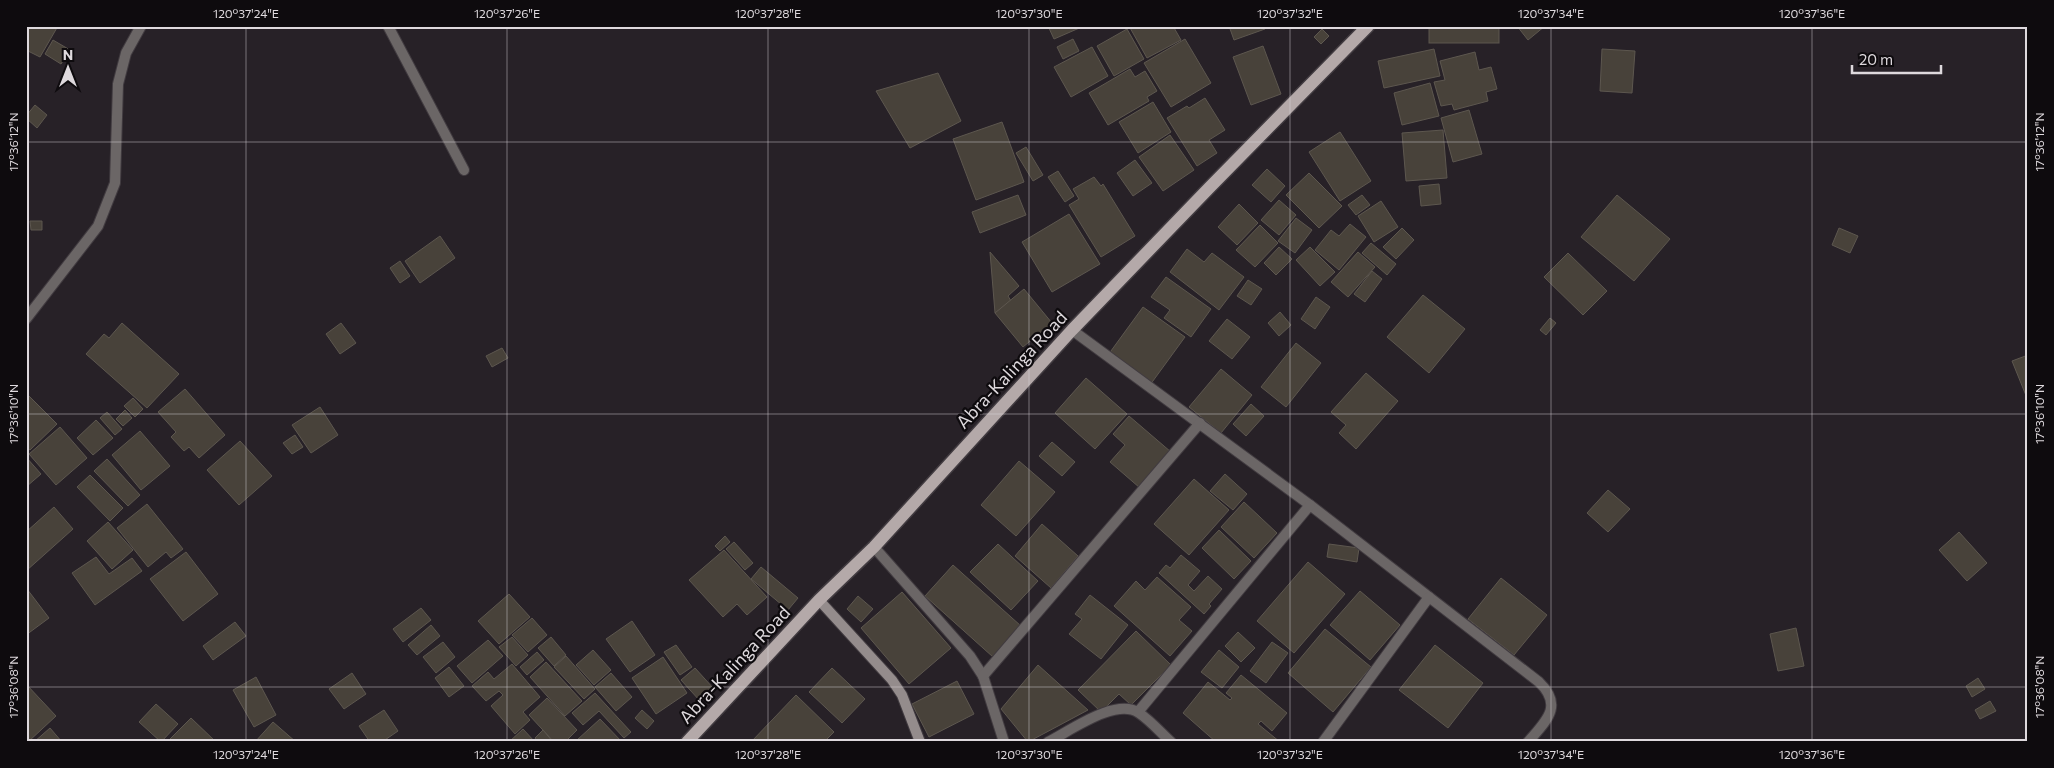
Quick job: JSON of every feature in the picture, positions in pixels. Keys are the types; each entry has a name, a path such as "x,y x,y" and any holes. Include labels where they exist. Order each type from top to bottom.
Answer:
{"main road":[{"name":"Abra-Kalinga Road","path":"687,742 820,600 874,546 1072,330 1368,26"}],"street":[{"path":"26,319 98,226 115,183 118,84 126,53 141,26"},
{"path":"388,26 464,170"},
{"path":"1072,330 1310,505 1547,689 1551,696 1552,707 1547,720 1528,742"},
{"path":"982,676 1200,423"},
{"path":"1138,712 1310,505"},
{"path":"874,546 953,635 982,676 1004,742"},
{"path":"1323,742 1430,598"},
{"path":"820,600 892,680 902,696 920,742"},
{"path":"1048,742 1108,711 1120,708 1138,712 1171,742"}],"building":[{"path":"26,26 58,26 40,57 26,50"},
{"path":"1048,26 1084,26 1054,39"},
{"path":"1129,26 1173,26 1181,40 1147,58"},
{"path":"1229,26 1264,26 1265,29 1234,40"},
{"path":"1429,26 1499,26 1499,43 1429,43"},
{"path":"1517,26 1545,26 1528,40"},
{"path":"1127,29 1144,59 1114,76 1097,46"},
{"path":"1322,29 1329,36 1321,44 1314,37"},
{"path":"1073,39 1079,51 1063,59 1057,47"},
{"path":"1185,39 1211,83 1171,107 1144,63"},
{"path":"53,40 70,50 61,64 45,54"},
{"path":"1263,46 1281,94 1251,105 1233,57"},
{"path":"1092,47 1108,76 1071,97 1054,67"},
{"path":"1434,49 1440,76 1384,88 1378,61"},
{"path":"1602,49 1635,51 1632,93 1600,91"},
{"path":"1475,52 1479,70 1491,67 1497,89 1486,92 1488,101 1454,110 1452,104 1441,106 1434,82 1445,80 1440,61"},
{"path":"1130,69 1135,77 1145,71 1157,91 1147,97 1149,101 1108,125 1089,93"},
{"path":"938,73 961,121 910,148 876,91"},
{"path":"1430,83 1439,116 1402,125 1394,93"},
{"path":"1205,98 1225,130 1209,140 1217,153 1197,166 1167,118"},
{"path":"1153,102 1171,132 1138,153 1119,122"},
{"path":"35,105 47,115 37,128 26,118"},
{"path":"1469,110 1482,154 1453,162 1441,118"},
{"path":"1002,122 1024,182 976,200 953,139"},
{"path":"1443,130 1447,178 1406,181 1402,133"},
{"path":"1340,132 1371,181 1340,201 1309,152"},
{"path":"1170,135 1194,170 1163,191 1139,157"},
{"path":"1026,147 1043,175 1033,181 1016,153"},
{"path":"1135,160 1152,183 1133,196 1117,173"},
{"path":"1267,169 1285,186 1271,202 1252,185"},
{"path":"1058,171 1074,196 1065,202 1048,177"},
{"path":"1309,173 1342,206 1319,228 1286,195"},
{"path":"1094,177 1101,186 1103,184 1135,236 1101,257 1069,205 1079,199 1073,189"},
{"path":"1439,184 1441,204 1421,206 1419,186"},
{"path":"1018,195 1026,215 980,233 972,212"},
{"path":"1362,195 1370,205 1356,215 1348,205"},
{"path":"1617,195 1670,239 1634,281 1581,237"},
{"path":"1279,200 1296,215 1279,235 1261,220"},
{"path":"1381,201 1398,227 1374,242 1358,216"},
{"path":"1239,204 1258,223 1237,245 1218,227"},
{"path":"1069,214 1100,264 1052,292 1022,242"},
{"path":"1296,218 1312,230 1295,253 1278,241"},
{"path":"30,221 42,221 42,230 31,230"},
{"path":"1350,224 1366,237 1339,270 1315,250 1331,230 1339,236"},
{"path":"1260,225 1278,243 1255,267 1236,250"},
{"path":"1402,228 1414,240 1396,259 1383,247"},
{"path":"1839,228 1858,236 1850,253 1832,245"},
{"path":"440,236 455,258 420,283 405,261"},
{"path":"1371,243 1396,264 1387,275 1362,253"},
{"path":"1279,247 1292,259 1276,275 1264,263"},
{"path":"1310,247 1335,272 1320,286 1296,260"},
{"path":"1187,249 1204,262 1212,253 1244,277 1219,310 1170,272"},
{"path":"990,252 1019,286 1008,296 1011,301 995,313"},
{"path":"1358,252 1375,267 1348,297 1331,282"},
{"path":"1568,253 1607,291 1583,315 1544,277"},
{"path":"400,261 410,276 400,283 390,268"},
{"path":"1372,271 1382,279 1365,302 1354,294"},
{"path":"1166,277 1211,309 1191,337 1164,318 1170,310 1151,297"},
{"path":"1248,280 1262,289 1251,305 1237,296"},
{"path":"1024,289 1052,323 1023,347 995,313"},
{"path":"1423,295 1465,329 1429,373 1387,337"},
{"path":"1316,297 1330,307 1315,329 1301,319"},
{"path":"1143,307 1185,337 1150,385 1108,355"},
{"path":"1280,312 1291,325 1279,336 1268,323"},
{"path":"1550,318 1556,323 1546,335 1540,330"},
{"path":"1227,319 1250,337 1232,359 1209,341"},
{"path":"122,323 179,374 147,408 86,354 104,334 109,338"},
{"path":"341,323 356,343 340,354 326,334"},
{"path":"1296,343 1321,363 1286,407 1261,387"},
{"path":"502,348 508,358 492,367 486,356"},
{"path":"2028,355 2028,397 2027,398 2012,361"},
{"path":"1221,369 1252,395 1221,433 1189,407"},
{"path":"1366,373 1398,401 1356,449 1339,433 1346,425 1331,412"},
{"path":"1086,378 1127,414 1095,449 1055,413"},
{"path":"185,389 225,435 199,458 189,447 184,451 171,437 176,432 158,412"},
{"path":"26,393 57,424 30,450 26,447"},
{"path":"133,398 143,409 135,417 124,406"},
{"path":"1251,404 1264,416 1246,436 1233,424"},
{"path":"320,407 338,435 311,453 292,425"},
{"path":"125,410 132,418 123,426 116,419"},
{"path":"107,412 122,429 115,435 100,418"},
{"path":"1129,416 1171,452 1140,488 1110,462 1125,445 1113,434"},
{"path":"96,420 113,438 93,455 77,438"},
{"path":"60,427 87,458 56,485 29,454"},
{"path":"140,431 170,466 141,490 112,455"},
{"path":"295,435 303,447 292,454 283,443"},
{"path":"240,441 272,476 239,505 207,470"},
{"path":"1052,442 1075,462 1062,476 1039,456"},
{"path":"26,457 41,474 26,487"},
{"path":"107,459 140,495 128,506 94,471"},
{"path":"1019,461 1055,492 1016,536 981,505"},
{"path":"1225,474 1247,494 1233,510 1210,491"},
{"path":"90,475 123,508 110,521 77,487"},
{"path":"1194,479 1229,510 1189,555 1154,524"},
{"path":"1608,490 1630,509 1608,532 1587,513"},
{"path":"1244,502 1277,533 1254,558 1221,527"},
{"path":"147,504 183,549 171,558 166,552 148,567 117,528"},
{"path":"54,507 73,529 26,571 26,532"},
{"path":"108,522 133,550 112,569 87,541"},
{"path":"1042,524 1078,556 1051,588 1015,556"},
{"path":"1219,530 1251,561 1234,579 1202,548"},
{"path":"1959,532 1987,563 1967,581 1939,550"},
{"path":"725,536 730,542 720,551 715,546"},
{"path":"734,542 753,563 745,570 726,549"},
{"path":"998,544 1038,581 1011,610 970,572"},
{"path":"1329,544 1359,548 1357,562 1327,557"},
{"path":"724,550 767,597 747,615 737,604 723,617 689,580"},
{"path":"186,552 218,594 183,621 150,579"},
{"path":"1181,555 1200,571 1188,585 1194,591 1208,576 1222,589 1209,604 1211,606 1204,614 1159,573 1166,565 1170,568"},
{"path":"96,557 109,574 132,558 142,571 95,605 72,573"},
{"path":"1308,562 1345,594 1294,653 1257,621"},
{"path":"953,565 1021,626 993,657 925,596"},
{"path":"761,567 798,598 788,610 751,579"},
{"path":"1157,577 1191,607 1179,620 1192,631 1170,656 1114,606 1136,581 1145,590"},
{"path":"1501,578 1547,615 1514,655 1468,619"},
{"path":"26,590 49,618 26,635"},
{"path":"1360,591 1400,625 1370,660 1330,625"},
{"path":"902,592 951,648 909,684 861,628"},
{"path":"509,594 530,617 499,644 478,621"},
{"path":"1090,595 1128,625 1101,659 1069,634 1082,619 1075,614"},
{"path":"858,596 873,609 861,622 847,609"},
{"path":"421,608 431,620 403,642 393,629"},
{"path":"532,618 547,635 528,652 512,635"},
{"path":"632,621 655,655 630,672 606,639"},
{"path":"235,622 246,636 213,660 203,646"},
{"path":"431,625 440,636 417,655 408,645"},
{"path":"1796,628 1804,666 1778,671 1770,634"},
{"path":"1325,629 1371,667 1333,712 1288,673"},
{"path":"1136,631 1171,665 1131,705 1119,694 1101,712 1078,690"},
{"path":"1238,632 1255,648 1241,662 1225,646"},
{"path":"512,637 528,655 516,666 499,647"},
{"path":"551,637 566,655 554,666 538,648"},
{"path":"488,640 503,656 472,683 457,666"},
{"path":"443,642 455,657 436,673 423,657"},
{"path":"1272,642 1288,653 1266,683 1250,671"},
{"path":"676,645 692,667 680,675 664,652"},
{"path":"1435,645 1483,683 1448,728 1399,690"},
{"path":"593,650 611,670 594,685 576,665"},
{"path":"1219,650 1239,667 1222,688 1201,672"},
{"path":"537,652 544,660 527,675 520,667"},
{"path":"566,656 595,689 584,699 554,667"},
{"path":"663,657 687,693 656,714 632,678"},
{"path":"546,662 582,701 565,716 530,677"},
{"path":"512,664 540,697 523,712 530,720 515,734 491,706 503,695 499,691 486,701 472,686 488,672 494,679"},
{"path":"1038,665 1088,710 1028,742 1001,709"},
{"path":"449,667 464,686 449,697 435,678"},
{"path":"695,668 714,689 700,701 681,680"},
{"path":"832,668 865,699 842,723 809,692"},
{"path":"352,673 366,694 344,709 329,689"},
{"path":"611,673 632,697 616,711 595,687"},
{"path":"1241,675 1287,713 1272,731 1261,721 1258,724 1280,742 1216,742 1183,713 1208,682 1230,700 1232,698 1226,693"},
{"path":"256,677 276,715 254,727 233,690"},
{"path":"1978,678 1985,689 1972,697 1966,686"},
{"path":"957,681 974,714 929,737 912,704"},
{"path":"26,684 56,716 28,742 26,742"},
{"path":"595,693 631,732 624,738 599,711 583,725 572,713"},
{"path":"796,695 834,732 824,742 751,742"},
{"path":"547,698 577,730 565,742 554,742 529,715"},
{"path":"1990,701 1996,711 1980,719 1975,710"},
{"path":"156,704 178,724 161,742 139,722"},
{"path":"384,710 398,731 382,742 370,742 359,726"},
{"path":"642,710 654,721 647,729 635,718"},
{"path":"191,718 216,742 167,742"},
{"path":"600,719 622,742 580,742 577,740"},
{"path":"273,722 296,742 255,742"},
{"path":"50,728 62,742 34,742"},
{"path":"523,729 535,742 509,742"},
{"path":"543,730 553,742 538,742 535,738"}]}
